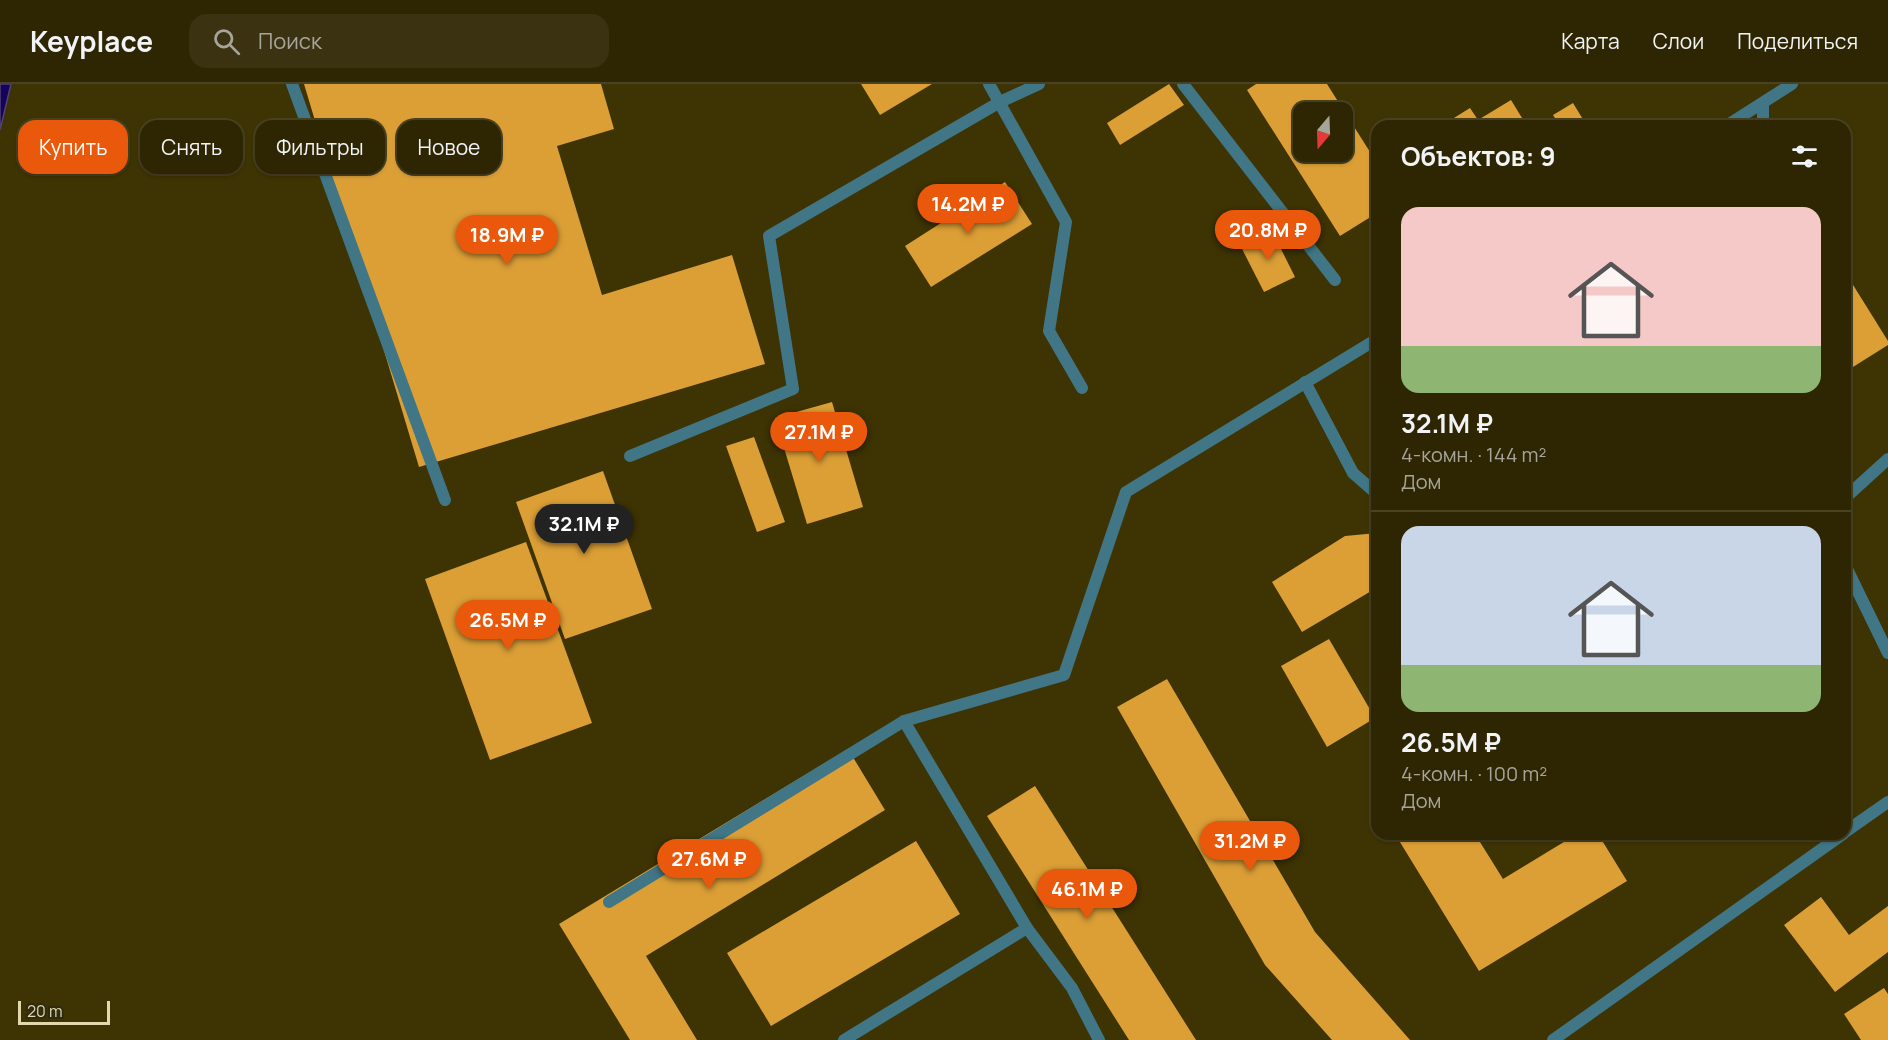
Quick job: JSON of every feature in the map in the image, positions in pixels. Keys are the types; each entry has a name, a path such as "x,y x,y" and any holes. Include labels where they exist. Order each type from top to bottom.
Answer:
{"lane":[{"path":"292,84 445,500"},
{"path":"989,84 1066,222 1049,331 1082,388"},
{"path":"630,456 793,389 769,236 1000,102 1039,84"},
{"path":"1183,84 1335,280"},
{"path":"1736,120 1792,84"},
{"path":"1763,104 1763,120"},
{"path":"609,902 904,721 1064,675 1126,492 1371,343"},
{"path":"1305,382 1353,473 1371,489"},
{"path":"1851,493 1888,459"},
{"path":"1851,577 1888,653"},
{"path":"904,721 1027,928 1072,988 1099,1040"},
{"path":"1851,828 1888,802"},
{"path":"1553,1040 1834,840"},
{"path":"844,1040 1027,928"}],"shaded area":[{"path":"0,84 11,84 0,130"}],"building":[{"path":"304,84 601,84 614,129 557,146 602,295 732,255 765,364 419,467 331,174 385,174 385,120 315,120"},
{"path":"861,84 932,84 880,115"},
{"path":"1169,84 1184,105 1120,145 1107,123"},
{"path":"1256,84 1327,84 1338,102 1293,102 1293,162 1353,162 1353,125 1371,154 1371,217 1340,236 1247,90"},
{"path":"1511,100 1523,120 1478,120"},
{"path":"1573,103 1583,120 1556,120 1553,115"},
{"path":"1470,108 1478,120 1451,120"},
{"path":"1005,182 1032,224 931,287 905,246"},
{"path":"1271,229 1295,277 1264,292 1240,245"},
{"path":"1851,282 1888,341 1888,345 1851,368"},
{"path":"832,402 863,507 807,524 775,418"},
{"path":"754,437 785,522 757,532 726,446"},
{"path":"603,471 652,609 565,639 516,502"},
{"path":"1371,534 1371,591 1302,632 1272,582 1345,536"},
{"path":"526,542 592,723 490,760 425,579"},
{"path":"1329,639 1371,711 1371,720 1327,747 1281,666"},
{"path":"1167,679 1315,932 1410,1040 1332,1040 1265,965 1117,707"},
{"path":"848,749 885,810 646,956 697,1040 630,1040 559,924"},
{"path":"1035,786 1196,1040 1129,1040 987,816"},
{"path":"1399,840 1479,840 1503,879 1567,840 1602,840 1627,881 1479,971"},
{"path":"916,841 960,914 771,1026 727,953"},
{"path":"1821,897 1849,935 1888,906 1888,952 1835,992 1784,925"},
{"path":"1884,988 1888,994 1888,1040 1861,1040 1844,1014"}]}
